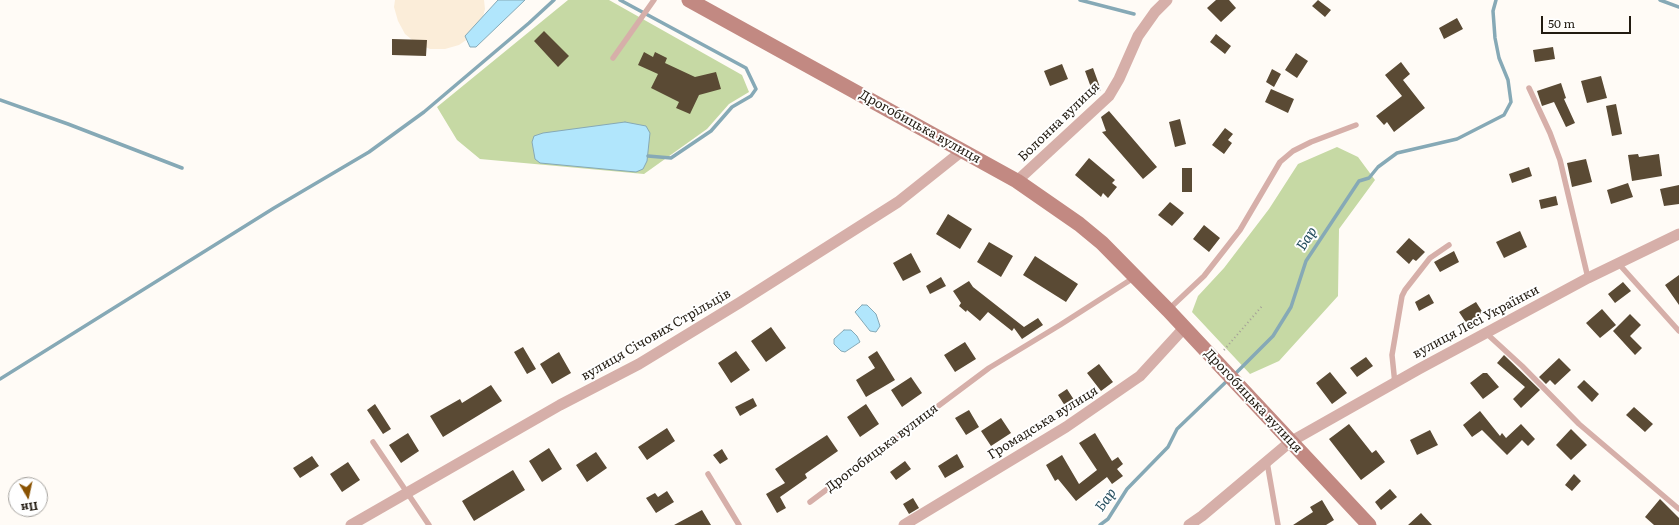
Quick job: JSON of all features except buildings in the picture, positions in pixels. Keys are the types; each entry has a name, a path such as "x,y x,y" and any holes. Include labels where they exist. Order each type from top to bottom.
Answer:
{"main road":[{"name":"Дрогобицька вулиця","path":"689,0 1017,182 1079,224 1102,243 1168,310 1369,525"}],"street":[{"name":"Болонна вулиця","path":"1017,182 1109,96 1119,79 1138,36 1155,12 1167,0"},
{"name":"вулиця Січових Стрільців","path":"351,525 560,405 639,364 739,303 898,202 962,151"},
{"name":"вулиця Лесі Українки","path":"1189,525 1202,516 1290,442 1588,278 1679,234"},
{"name":"Громадська вулиця","path":"904,525 1066,427 1140,376 1184,328"}],"lane":[{"path":"613,58 654,0"},
{"path":"1529,88 1550,133 1560,160 1588,278"},
{"path":"1168,310 1204,276 1240,230 1280,162 1292,151 1356,125"},
{"path":"1395,384 1392,355 1402,296 1430,258 1450,245"},
{"path":"1618,263 1679,331"},
{"name":"Дрогобицька вулиця","path":"810,502 989,368 1136,277"},
{"path":"1486,333 1522,366 1579,424 1679,509"},
{"path":"373,442 429,525"},
{"path":"1266,462 1278,525"},
{"path":"708,474 738,525"}],"path":[{"path":"1218,363 1263,306"}],"shaded area":[{"path":"395,0 484,0 485,9 481,24 472,36 459,45 445,49 430,49 416,43 405,34 398,21 394,7"}],"green space":[{"path":"568,0 609,0 742,75 749,92 729,104 707,129 644,174 480,159 457,140 437,107"},
{"path":"1337,147 1358,157 1375,180 1339,229 1338,296 1279,361 1250,374 1192,312 1198,296 1224,268 1269,209 1298,164"}],"water":[{"path":"498,0 525,0 476,47 470,47 465,36"},
{"path":"625,122 646,126 650,133 647,161 643,169 636,172 540,163 535,159 532,142 534,136 543,133"},
{"path":"862,305 867,305 876,314 880,326 876,332 870,331 855,312"},
{"path":"844,330 851,330 860,342 845,352 841,351 834,344 834,339"}],"waterway":[{"path":"0,379 274,208 369,152 424,112 554,0"},
{"path":"620,0 746,68 756,89 751,96 732,107 711,131 671,158 648,156"},
{"path":"1080,0 1134,14"},
{"name":"Бар","path":"1234,375 1273,336 1291,307 1306,261 1359,181 1369,178 1378,167 1397,153 1457,139 1504,115 1511,102 1508,80 1499,58 1495,38 1493,11 1496,0"},
{"name":"Бар","path":"1660,0 1679,7"},
{"path":"0,100 68,124 182,168"},
{"name":"Бар","path":"1100,525 1108,519 1127,489 1168,447 1177,429 1229,379"}]}
